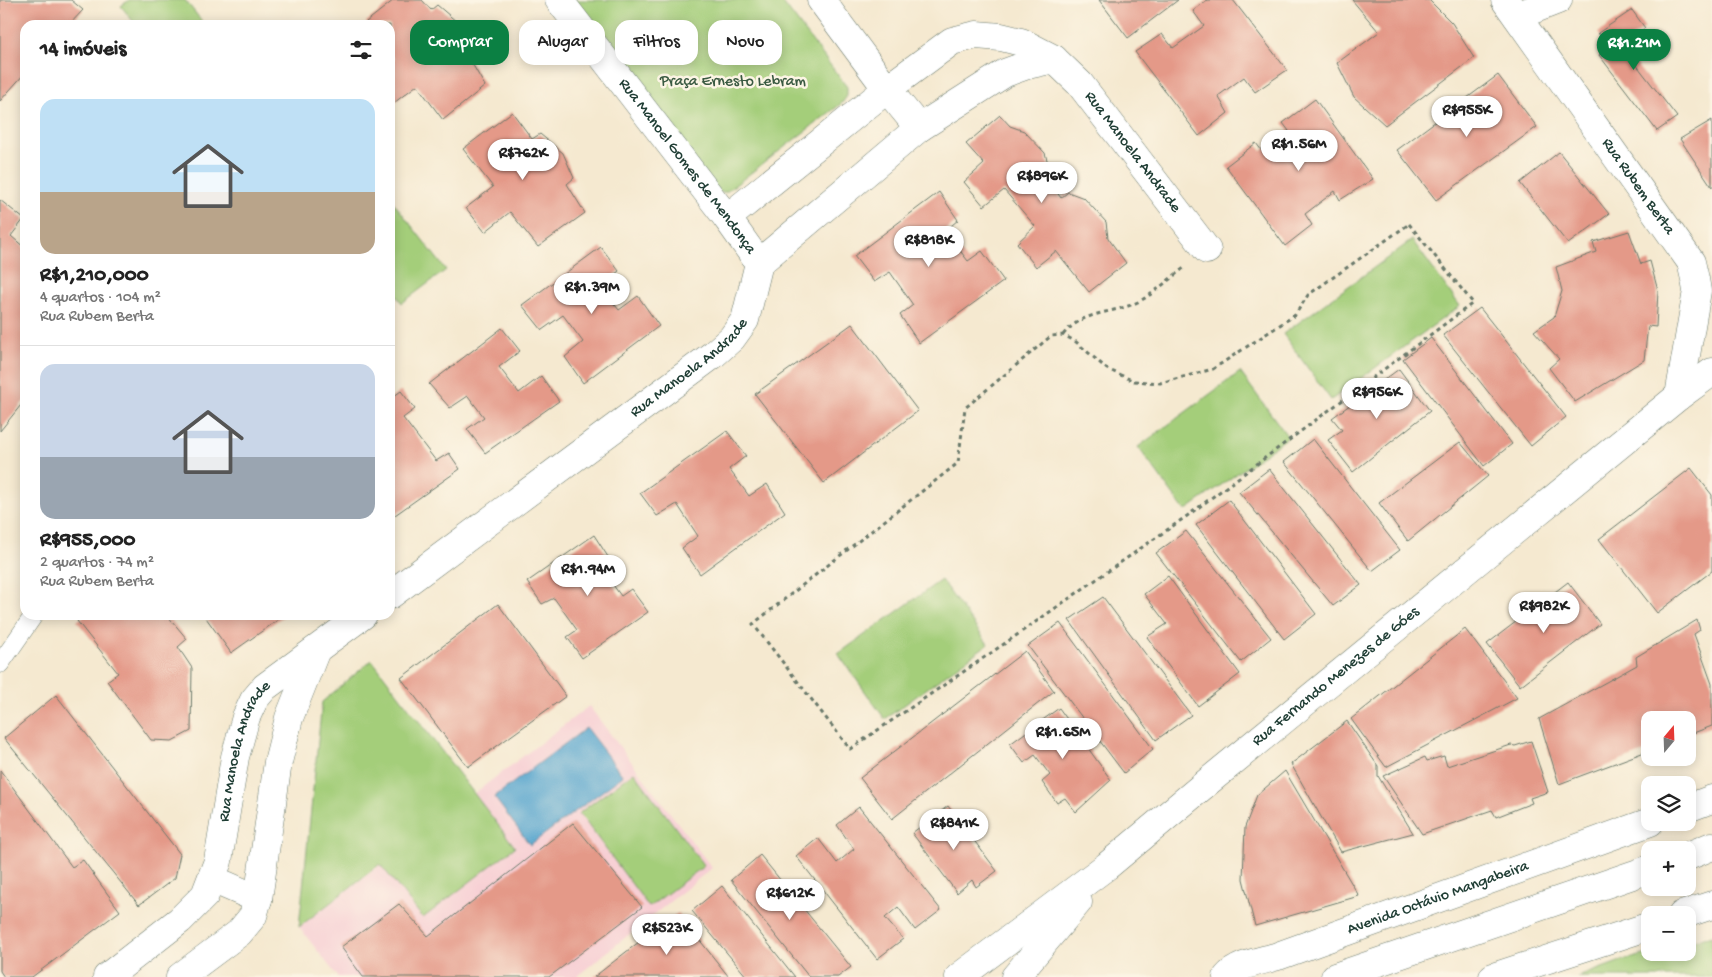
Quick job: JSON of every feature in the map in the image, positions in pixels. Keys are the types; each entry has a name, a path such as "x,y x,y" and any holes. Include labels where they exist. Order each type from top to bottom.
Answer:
{"street":[{"name":"Rua Manoel Gomes de Mendonça","path":"559,0 727,218 759,263"},
{"path":"821,0 887,89 919,128"},
{"path":"1511,8 1558,0"},
{"name":"Rua Rubem Berta","path":"1511,8 1691,262 1697,291 1679,396"},
{"name":"Rua Manoela Andrade","path":"727,218 887,89 952,41 976,35 1000,37 1022,42 1054,59 1080,84 1207,250"},
{"path":"759,263 919,128 1005,73 1027,65 1054,59"},
{"name":"Rua Manoela Andrade","path":"395,591 714,354 732,338 745,320 759,263"},
{"name":"Rua Fernando Menezes de Góes","path":"958,977 1107,866 1225,767 1679,396 1712,372"},
{"name":"Rua Manoela Andrade","path":"107,977 180,920 205,895 218,861 235,757 254,700 265,687 356,620"},
{"name":"Rua Manoela Andrade","path":"180,977 239,933 253,916 258,899 278,762 290,718 316,650"},
{"path":"1696,805 1712,799"},
{"name":"Avenida Octávio Mangabeira","path":"1227,977 1230,973 1241,967 1278,956 1641,825"},
{"path":"1696,853 1712,846"},
{"path":"1015,977 1107,866"},
{"path":"1334,977 1641,872"},
{"path":"212,879 258,899"},
{"path":"1696,910 1712,905"},
{"path":"1493,977 1641,929"}],"lane":[{"path":"0,664 31,620"}],"path":[{"path":"1063,335 1075,341 1107,369 1134,381 1160,383 1213,369 1295,315 1308,295 1409,224 1473,303 1186,516 850,749 753,624 958,464 965,408 1051,336 1063,335 1079,320 1140,301 1207,250"}],"shaded area":[{"path":"589,706 712,868 576,977 338,977 299,927"}],"green space":[{"path":"129,0 185,0 201,20 132,20 121,6"},
{"name":"Praça Ernesto Lebram","path":"567,0 781,0 847,87 847,96 842,103 726,192 718,192 618,65 698,65 698,20 615,20 615,61 605,48 605,20 583,20"},
{"path":"395,204 446,270 402,303 395,294"},
{"path":"1412,240 1460,306 1331,400 1283,334"},
{"path":"1240,372 1288,437 1185,511 1138,447"},
{"path":"941,580 988,644 885,719 838,654"},
{"path":"372,660 515,847 423,918 380,864 299,927 322,702"},
{"path":"634,772 704,866 649,907 579,813"},
{"path":"1712,936 1712,977 1578,977 1641,956 1641,961 1696,961 1696,940"}],"water":[{"path":"586,728 623,776 530,845 494,797"}],"building":[{"path":"0,0 71,0 83,10 74,20 20,20 20,79 0,101"},
{"path":"394,0 422,0 431,10 437,5 455,20 410,20 410,65 473,65 485,86 443,120 417,85 395,102 395,20 369,20"},
{"path":"1099,0 1178,0 1128,38"},
{"path":"1207,0 1233,0 1287,70 1255,92 1244,77 1218,96 1228,113 1199,136 1135,52 1162,34 1173,48 1204,26 1193,11"},
{"path":"1352,0 1429,0 1452,23 1474,58 1385,125 1354,97 1337,63 1379,32"},
{"path":"1632,10 1645,28 1621,45 1677,117 1657,131 1599,55 1610,49 1598,33"},
{"path":"1498,75 1537,127 1436,200 1397,150"},
{"path":"1315,99 1373,179 1340,200 1335,191 1305,214 1312,225 1285,246 1226,166 1256,143 1262,151 1289,131 1283,123"},
{"path":"512,112 532,139 540,134 563,153 574,178 567,184 585,213 538,247 510,212 485,232 466,208 493,187 463,149"},
{"path":"1000,115 1010,126 1024,131 1045,153 1049,167 1043,173 1061,198 1068,192 1084,198 1106,222 1108,238 1126,263 1089,292 1056,251 1036,267 1017,243 1035,226 1004,190 984,206 964,182 984,164 966,144"},
{"path":"1712,120 1712,187 1680,139"},
{"path":"1559,152 1609,214 1568,244 1520,183"},
{"path":"939,192 958,220 945,231 968,261 982,251 1004,281 919,343 900,315 913,305 890,272 874,282 854,256"},
{"path":"0,200 20,216 20,224 11,236 20,244 20,406 0,431"},
{"path":"1629,231 1641,264 1650,261 1658,291 1656,327 1648,326 1644,360 1575,402 1549,368 1559,359 1534,331 1554,317 1562,291 1556,267 1596,252 1593,242"},
{"path":"601,247 619,271 600,286 619,310 638,296 659,326 583,383 565,357 583,342 563,315 542,330 522,305"},
{"path":"1480,308 1566,417 1531,446 1443,335"},
{"path":"852,324 918,411 824,483 755,394"},
{"path":"502,328 520,351 499,367 519,393 541,376 559,401 485,453 467,429 484,417 468,396 450,408 429,384"},
{"path":"1431,338 1512,444 1484,466 1403,359"},
{"path":"1399,369 1430,411 1353,472 1328,440 1342,430 1332,418"},
{"path":"401,391 415,409 403,418 436,461 449,453 460,469 395,515 395,395"},
{"path":"727,431 746,456 729,469 749,496 767,484 785,512 700,574 682,548 698,536 677,504 657,516 640,493"},
{"path":"1313,439 1400,550 1372,571 1284,462"},
{"path":"1460,442 1488,476 1408,541 1379,503"},
{"path":"1691,468 1712,495 1712,571 1657,613 1599,539"},
{"path":"1269,469 1361,585 1333,606 1239,492"},
{"path":"1229,500 1316,614 1284,639 1196,525"},
{"path":"1186,531 1271,638 1241,662 1156,553"},
{"path":"594,535 610,560 600,567 621,596 631,589 648,612 582,658 567,637 577,630 554,598 542,604 527,582"},
{"path":"1168,576 1240,674 1198,706 1147,637 1167,624 1144,594"},
{"path":"1568,582 1600,624 1520,686 1487,644"},
{"path":"1103,597 1191,715 1156,740 1069,620"},
{"path":"498,604 566,696 468,767 401,678"},
{"path":"171,620 187,639 178,647 192,668 191,731 172,741 151,740 107,681 118,673 77,621"},
{"path":"208,620 278,620 231,653"},
{"path":"1697,620 1700,630 1694,634 1712,684 1712,726 1696,732 1696,711 1641,711 1641,753 1559,784 1539,719 1637,665 1636,657"},
{"path":"1060,623 1153,749 1124,773 1028,646"},
{"path":"1465,629 1517,698 1386,767 1351,719"},
{"path":"1025,651 1054,691 892,819 860,778"},
{"path":"56,695 180,854 175,878 139,905 4,738"},
{"path":"1059,708 1111,780 1076,812 1065,798 1057,803 1042,782 1050,775 1035,755 1024,763 1010,744"},
{"path":"1347,721 1378,766 1378,776 1413,833 1341,852 1291,764"},
{"path":"1531,741 1548,792 1530,798 1532,803 1496,817 1492,810 1422,834 1383,776 1425,757 1427,761 1444,756 1447,766 1511,745 1515,746"},
{"path":"0,770 72,867 83,860 120,911 32,977 4,977 0,971"},
{"path":"1285,771 1359,896 1255,926 1243,879 1245,827 1257,795"},
{"path":"948,806 997,871 976,887 972,880 957,893 912,833"},
{"path":"859,807 941,910 915,930 898,907 885,918 903,939 877,959 796,856 818,838 837,863 854,849 837,825"},
{"path":"573,823 642,907 549,977 363,977 341,947 399,904 428,936"},
{"path":"760,855 851,967 838,977 809,977 731,880"},
{"path":"722,886 795,977 747,977 692,911"},
{"path":"678,913 729,977 594,977 635,945"}]}
